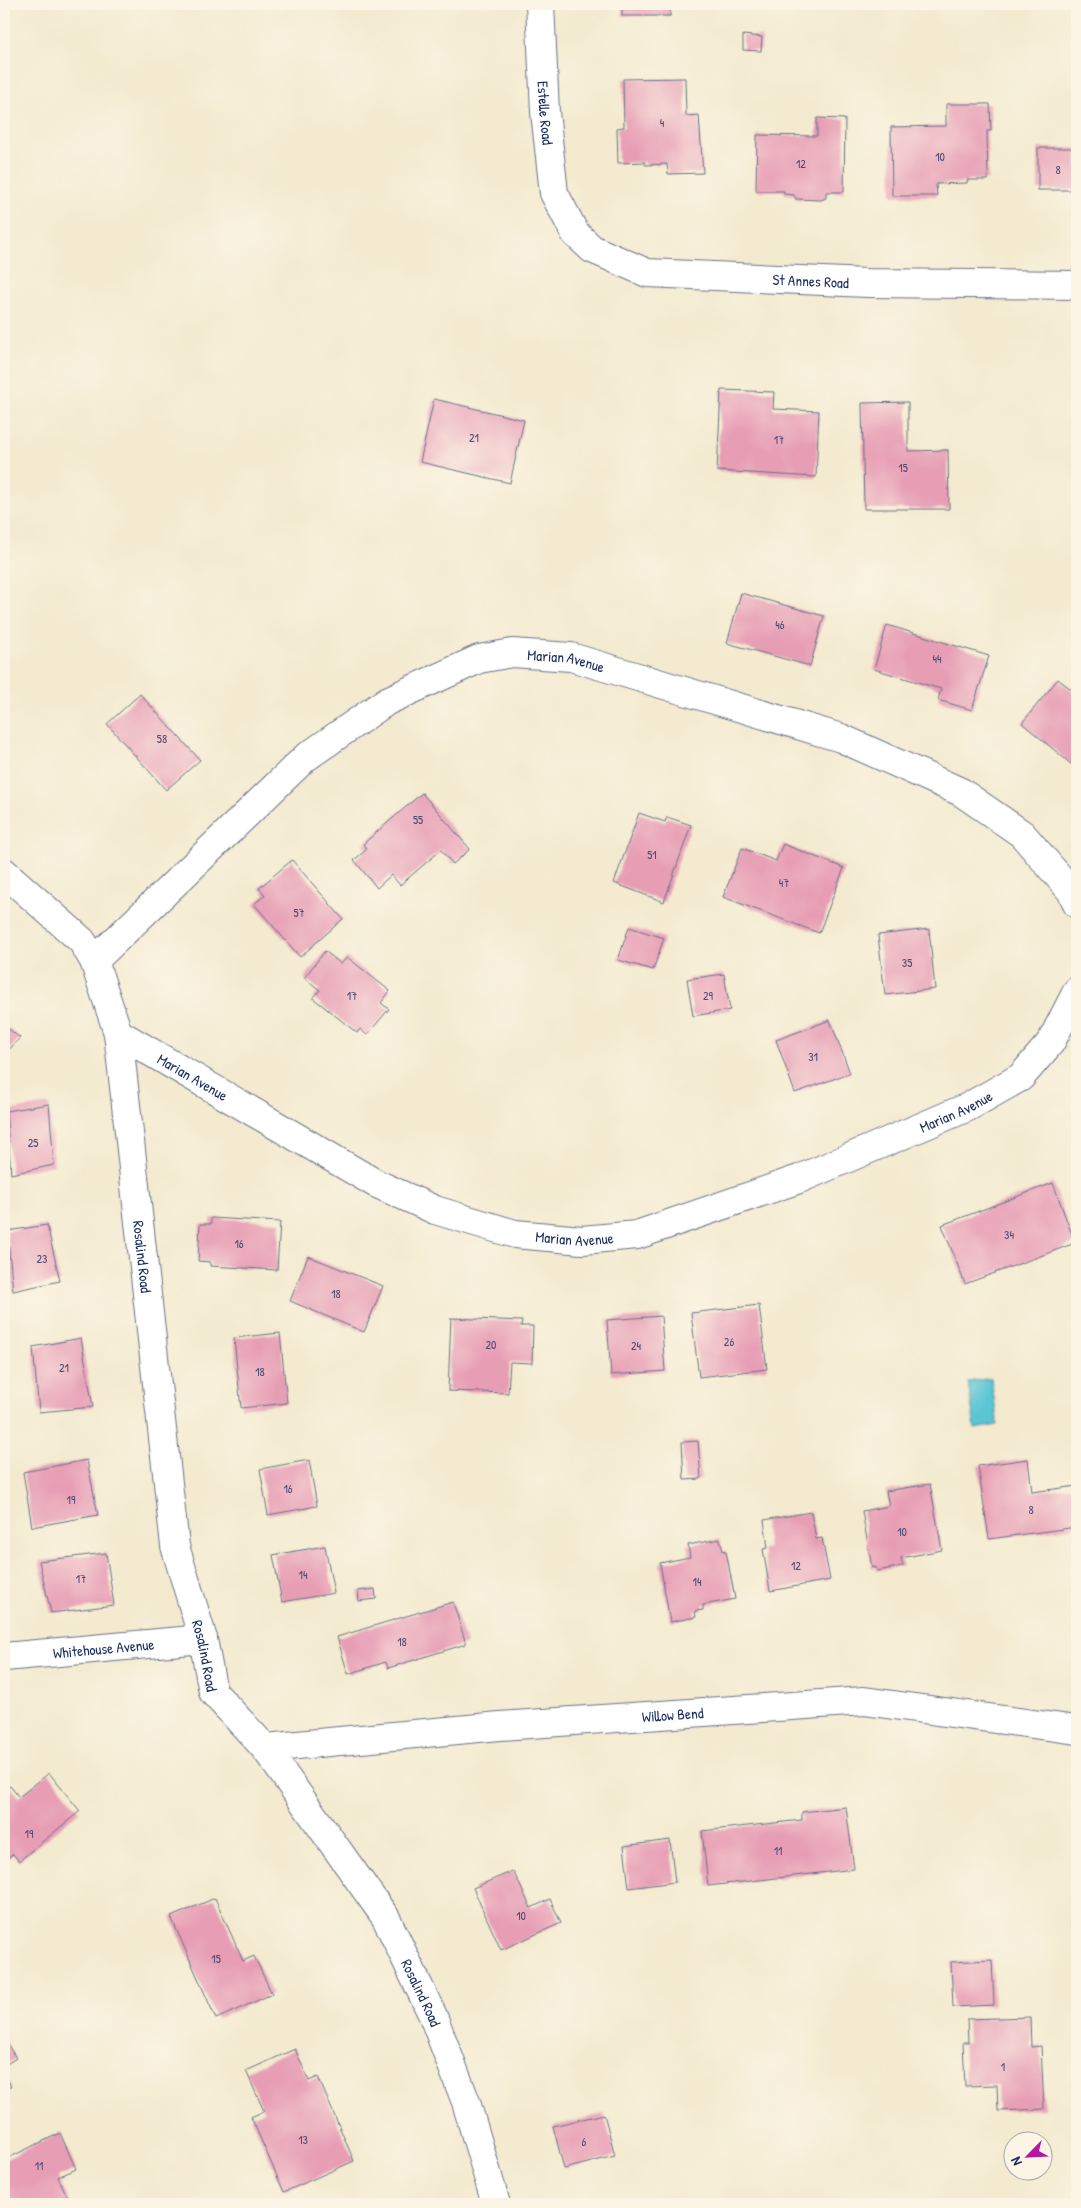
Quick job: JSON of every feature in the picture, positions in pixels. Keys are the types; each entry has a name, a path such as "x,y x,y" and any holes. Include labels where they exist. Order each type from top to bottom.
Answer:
{"street":[{"name":"Estelle Road","path":"540,4 545,112 554,192 567,218"},
{"name":"St Annes Road","path":"567,218 575,233 592,249 647,272 866,283 1077,285"},
{"name":"Marian Avenue","path":"94,961 305,758 387,701 479,659 512,653 571,657 841,738 961,792 1022,834 1072,892 1077,904"},
{"path":"4,872 82,940 94,961 118,1033"},
{"name":"Marian Avenue","path":"118,1033 375,1183 435,1210 515,1234 582,1240 637,1235 646,1232 799,1179 968,1108 1021,1077 1051,1042 1077,991"},
{"name":"Rosalind Road","path":"118,1033 175,1546 203,1639 213,1692 265,1748 386,1918 433,2016 466,2102 496,2204"},
{"name":"Whitehouse Avenue","path":"4,1657 203,1639"},
{"name":"Willow Bend","path":"265,1748 500,1726 864,1701 1077,1730"}],"water":[{"path":"991,1378 998,1425 975,1429 968,1382"}],"building":[{"path":"622,4 670,4 670,16 622,16"},
{"path":"743,35 762,37 761,51 743,50"},
{"path":"685,78 686,116 699,115 703,173 668,174 667,164 645,165 645,162 618,163 617,128 624,127 623,79"},
{"path":"946,104 990,104 991,131 987,131 988,180 967,180 967,183 936,184 937,196 892,196 891,127 946,126"},
{"path":"817,118 845,119 844,192 826,192 826,198 821,200 796,199 794,195 784,194 784,191 756,191 757,135 817,136"},
{"path":"1038,148 1077,148 1077,190 1038,190"},
{"path":"721,390 774,392 773,409 819,411 816,477 717,471"},
{"path":"434,399 524,420 510,483 420,462"},
{"path":"908,402 908,451 948,450 949,509 864,509 862,403"},
{"path":"741,593 824,616 810,666 727,643"},
{"path":"887,625 989,656 972,710 938,700 941,689 874,669"},
{"path":"1058,679 1075,692 1077,690 1077,769 1022,723"},
{"path":"140,694 200,760 166,790 107,724"},
{"path":"422,793 470,849 453,864 441,850 400,885 391,875 377,888 354,860 367,849 363,844"},
{"path":"639,813 665,822 667,817 691,825 664,902 614,883"},
{"path":"783,844 844,868 819,933 723,897 742,848 776,861"},
{"path":"292,860 343,919 300,957 254,904 265,895 259,888"},
{"path":"629,927 664,938 653,970 618,960"},
{"path":"929,929 935,989 885,995 878,935"},
{"path":"325,951 341,964 347,957 390,991 381,1003 389,1009 367,1035 360,1029 357,1033 313,998 320,990 304,978"},
{"path":"724,974 730,1010 693,1016 687,979"},
{"path":"830,1020 850,1073 795,1093 776,1040"},
{"path":"4,1025 20,1038 4,1055"},
{"path":"49,1104 54,1165 11,1174 6,1111"},
{"path":"1053,1183 1075,1243 965,1284 942,1225"},
{"path":"211,1218 280,1222 277,1270 210,1266 210,1262 198,1261 200,1224 211,1224"},
{"path":"47,1225 60,1281 13,1291 7,1231"},
{"path":"308,1256 383,1286 364,1332 290,1301"},
{"path":"759,1305 767,1369 699,1377 691,1313"},
{"path":"661,1316 665,1371 611,1375 607,1320"},
{"path":"451,1318 522,1321 521,1326 533,1326 532,1363 510,1362 508,1393 448,1391"},
{"path":"280,1333 287,1403 241,1408 234,1338"},
{"path":"81,1338 93,1407 39,1412 33,1347"},
{"path":"698,1441 701,1479 684,1480 682,1442"},
{"path":"1028,1459 1032,1492 1077,1486 1077,1527 989,1539 978,1466"},
{"path":"87,1460 98,1515 32,1527 23,1472"},
{"path":"309,1460 317,1506 268,1515 260,1469"},
{"path":"930,1484 942,1550 901,1558 903,1566 877,1571 876,1567 872,1568 862,1511 889,1506 886,1491"},
{"path":"811,1512 816,1539 822,1538 830,1580 770,1591 763,1549 768,1548 764,1520"},
{"path":"720,1539 723,1551 726,1551 735,1599 703,1605 703,1610 695,1611 696,1617 670,1622 660,1563 690,1557 688,1545"},
{"path":"325,1546 334,1593 282,1602 273,1555"},
{"path":"106,1553 114,1605 51,1613 39,1561"},
{"path":"375,1589 376,1599 359,1601 358,1591"},
{"path":"453,1602 466,1644 388,1668 386,1662 348,1674 337,1637"},
{"path":"49,1773 80,1811 19,1861 13,1854 4,1861 4,1791 10,1786 19,1797"},
{"path":"846,1807 854,1869 708,1886 702,1831 802,1820 802,1812"},
{"path":"670,1840 675,1882 629,1888 624,1846"},
{"path":"513,1871 531,1908 550,1899 561,1923 501,1950 473,1888"},
{"path":"215,1898 243,1961 254,1956 272,1994 216,2019 171,1917"},
{"path":"992,1960 994,2005 953,2007 951,1962"},
{"path":"1030,2017 1031,2047 1041,2046 1044,2109 998,2111 997,2085 965,2086 963,2042 968,2042 967,2019"},
{"path":"4,2039 16,2058 4,2066"},
{"path":"295,2049 309,2081 318,2077 354,2161 284,2192 251,2117 264,2111 246,2071"},
{"path":"4,2074 11,2086 4,2090"},
{"path":"604,2114 615,2156 564,2169 553,2126"},
{"path":"60,2133 76,2169 58,2177 71,2204 4,2204 4,2160"}]}
